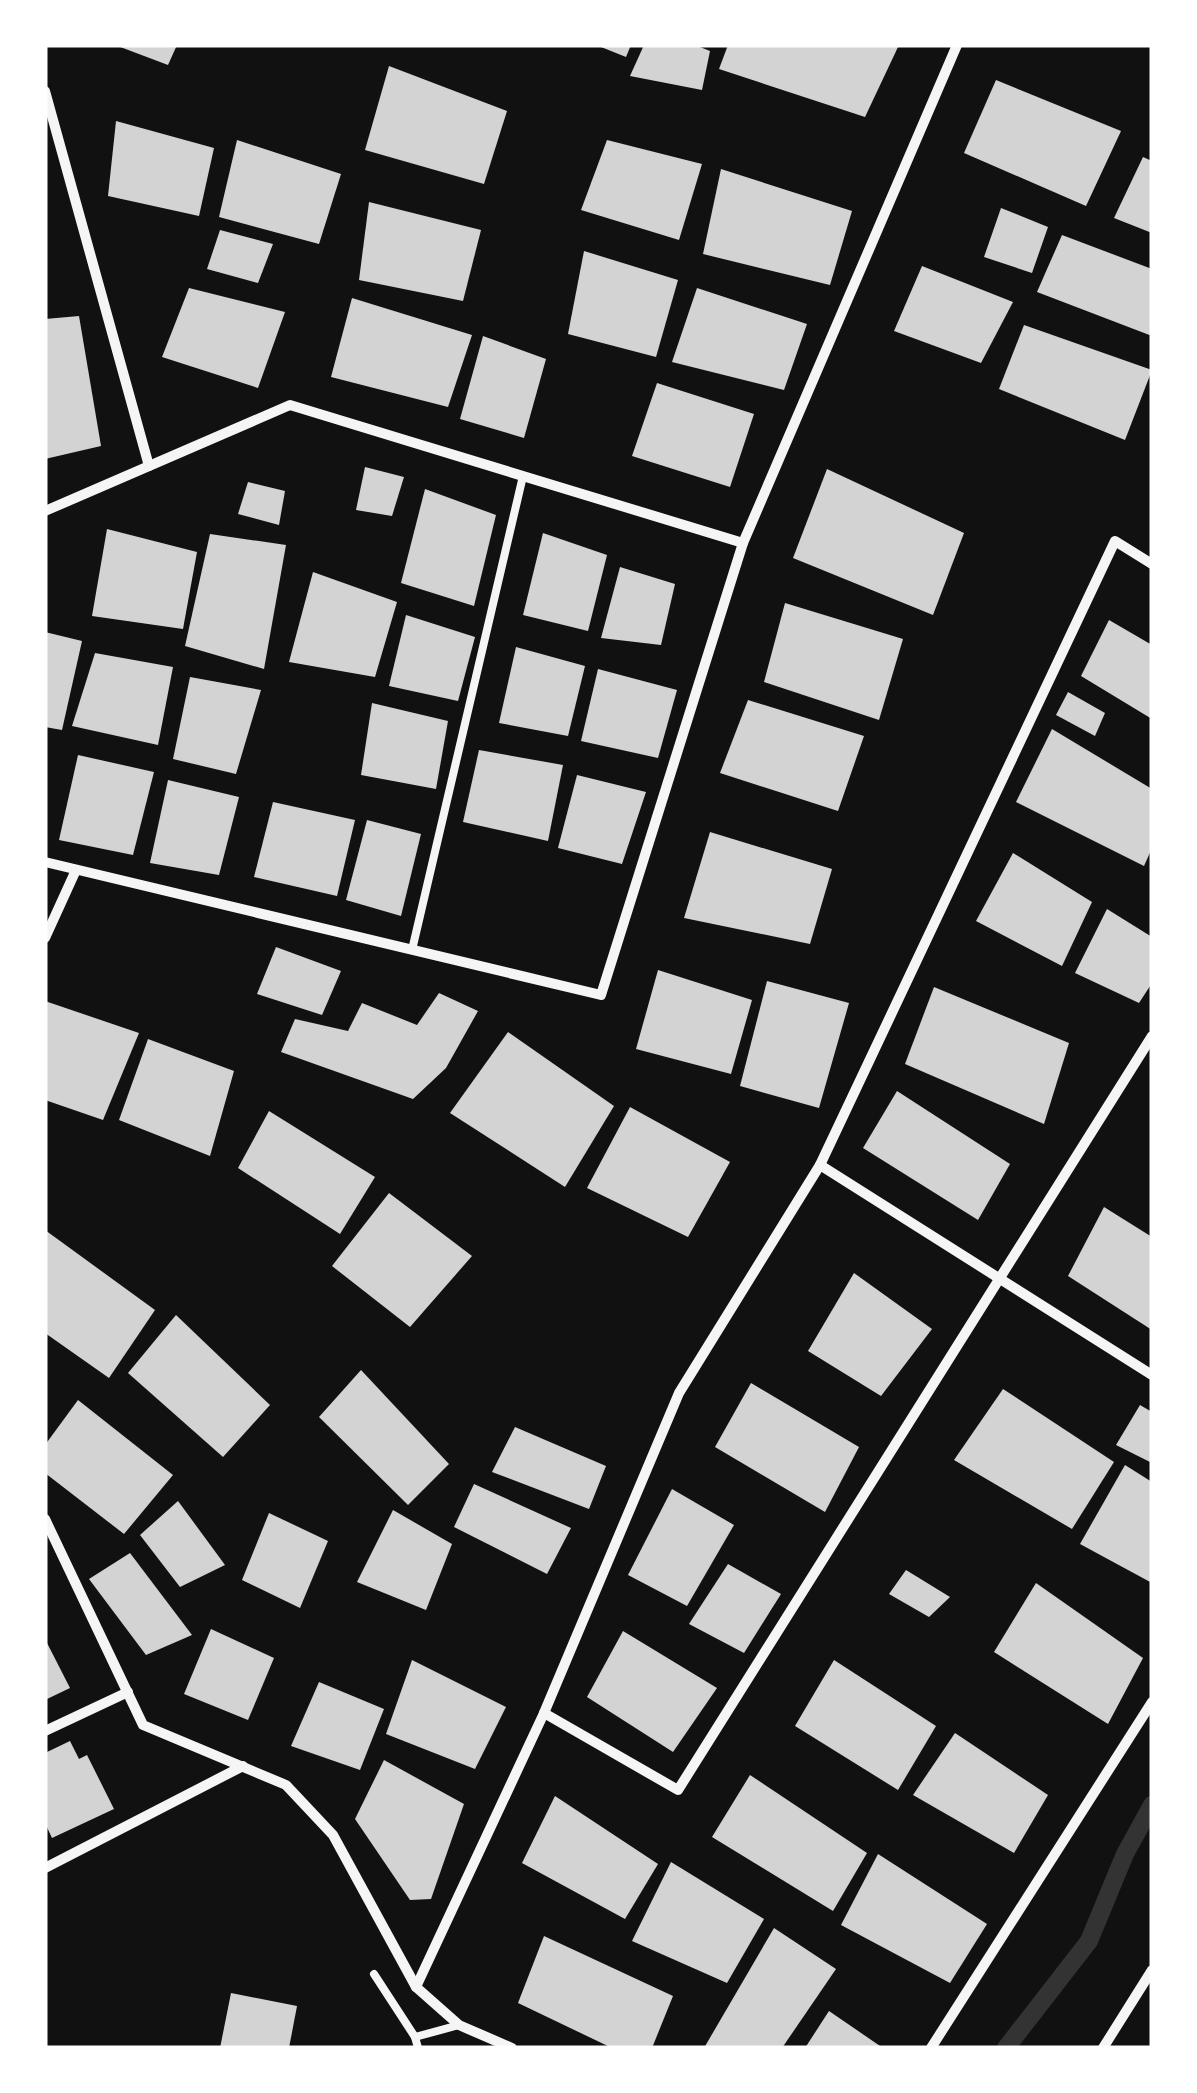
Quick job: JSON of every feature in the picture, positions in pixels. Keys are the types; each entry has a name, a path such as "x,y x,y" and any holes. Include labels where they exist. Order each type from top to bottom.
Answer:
{"street":[{"path":"45,862 601,995 744,543 958,45"},
{"path":"45,92 149,466"},
{"path":"45,511 290,405 744,543"},
{"path":"416,1987 544,1712 679,1394 820,1165 1115,541 1152,564"},
{"path":"45,938 76,870"},
{"path":"544,1712 678,1790 1152,1036"},
{"path":"820,1165 1002,1277 1152,1376"},
{"path":"45,1519 143,1724 286,1785 333,1835 416,1987 459,2025 512,2048"},
{"path":"45,1731 128,1692"},
{"path":"931,2048 1152,1702"},
{"path":"45,1868 243,1766"},
{"path":"1102,2048 1152,1970"}],"lane":[{"path":"412,950 523,476"},
{"path":"374,1974 418,2048"},
{"path":"415,2038 459,2025"}],"building":[{"path":"115,45 177,45 168,65"},
{"path":"596,45 631,45 626,57"},
{"path":"644,45 695,45 710,51 702,90 630,76"},
{"path":"728,45 898,47 865,117 719,69"},
{"path":"389,66 507,111 484,184 365,150"},
{"path":"996,80 1121,131 1086,206 964,153"},
{"path":"116,121 214,148 199,216 108,196"},
{"path":"237,140 341,174 319,244 219,217"},
{"path":"607,140 702,164 679,240 581,210"},
{"path":"1143,157 1152,161 1152,233 1114,218"},
{"path":"721,169 852,211 830,285 703,254"},
{"path":"369,202 481,230 463,301 359,280"},
{"path":"1001,208 1048,227 1032,273 984,257"},
{"path":"220,230 273,244 258,283 207,269"},
{"path":"1062,235 1152,269 1152,336 1037,292"},
{"path":"584,251 678,280 656,357 568,334"},
{"path":"922,266 1013,302 981,363 894,331"},
{"path":"189,288 285,312 258,388 162,357"},
{"path":"697,288 807,324 784,390 672,362"},
{"path":"352,298 472,335 448,407 331,377"},
{"path":"79,316 101,446 45,459 45,319"},
{"path":"1024,325 1152,370 1125,440 999,389"},
{"path":"483,336 546,359 524,438 460,419"},
{"path":"657,383 754,414 730,487 632,456"},
{"path":"365,467 404,477 392,516 356,510"},
{"path":"827,469 964,533 933,615 793,558"},
{"path":"248,482 285,491 279,525 238,514"},
{"path":"425,489 496,515 474,606 401,583"},
{"path":"107,529 197,552 183,629 92,616"},
{"path":"543,533 607,555 588,631 523,615"},
{"path":"210,534 286,545 264,669 185,646"},
{"path":"620,567 675,584 661,645 601,638"},
{"path":"313,572 397,602 375,677 289,662"},
{"path":"785,603 903,639 879,720 764,682"},
{"path":"406,615 475,637 458,701 389,686"},
{"path":"1109,620 1152,645 1152,719 1081,676"},
{"path":"45,632 82,641 62,730 45,727"},
{"path":"516,647 585,666 568,736 499,723"},
{"path":"95,653 173,667 158,745 72,726"},
{"path":"598,669 677,690 658,758 581,741"},
{"path":"190,677 261,690 236,774 173,759"},
{"path":"1068,692 1105,713 1095,736 1056,715"},
{"path":"748,700 864,736 838,811 720,773"},
{"path":"372,703 448,721 436,789 361,775"},
{"path":"1052,729 1152,789 1152,848 1144,866 1016,802"},
{"path":"479,750 563,765 548,841 463,822"},
{"path":"78,755 154,772 133,855 59,840"},
{"path":"577,775 646,792 622,864 558,848"},
{"path":"168,780 239,797 219,875 150,863"},
{"path":"273,802 355,820 337,896 254,877"},
{"path":"367,820 421,834 401,916 346,900"},
{"path":"710,832 832,869 810,944 684,918"},
{"path":"1013,853 1092,902 1062,966 976,921"},
{"path":"1107,909 1152,937 1152,983 1139,1003 1075,973"},
{"path":"276,947 341,971 322,1015 257,994"},
{"path":"658,970 752,1000 731,1074 636,1049"},
{"path":"767,981 849,1003 819,1108 740,1086"},
{"path":"934,987 1069,1043 1044,1124 905,1064"},
{"path":"439,993 478,1011 446,1068 413,1099 281,1052 295,1019 348,1031 362,1003 417,1025"},
{"path":"45,1001 139,1033 103,1120 45,1100"},
{"path":"508,1032 614,1106 565,1187 450,1113"},
{"path":"148,1039 234,1071 210,1156 119,1120"},
{"path":"897,1091 1010,1164 978,1220 863,1148"},
{"path":"630,1107 730,1162 688,1237 587,1188"},
{"path":"269,1111 375,1177 340,1234 238,1168"},
{"path":"389,1193 472,1256 410,1327 332,1266"},
{"path":"1104,1207 1152,1237 1152,1330 1068,1276"},
{"path":"45,1230 155,1310 109,1378 45,1333"},
{"path":"854,1273 932,1329 881,1396 808,1351"},
{"path":"176,1315 270,1405 223,1457 128,1373"},
{"path":"361,1370 449,1464 408,1505 319,1417"},
{"path":"751,1383 859,1447 825,1512 715,1447"},
{"path":"1003,1389 1114,1462 1072,1529 954,1460"},
{"path":"78,1400 173,1475 124,1534 45,1473 45,1445"},
{"path":"1140,1405 1152,1412 1152,1463 1116,1445"},
{"path":"515,1427 606,1466 589,1509 492,1472"},
{"path":"1125,1465 1152,1482 1152,1583 1080,1544"},
{"path":"474,1484 571,1528 547,1574 454,1527"},
{"path":"672,1489 734,1525 687,1606 628,1575"},
{"path":"178,1501 225,1565 180,1587 140,1535"},
{"path":"393,1510 452,1544 426,1610 357,1582"},
{"path":"269,1513 328,1541 300,1608 242,1580"},
{"path":"130,1553 192,1635 146,1655 89,1579"},
{"path":"728,1564 781,1594 744,1653 689,1624"},
{"path":"906,1570 950,1597 929,1617 889,1594"},
{"path":"1036,1583 1143,1658 1108,1724 994,1652"},
{"path":"211,1629 274,1658 248,1720 184,1694"},
{"path":"623,1631 717,1688 673,1752 587,1697"},
{"path":"45,1639 70,1688 45,1700"},
{"path":"412,1660 506,1707 475,1769 386,1734"},
{"path":"834,1660 936,1726 898,1790 795,1726"},
{"path":"319,1682 384,1709 360,1770 291,1746"},
{"path":"955,1733 1048,1795 1014,1853 913,1795"},
{"path":"70,1741 79,1759 87,1755 114,1809 52,1838 45,1823 45,1753"},
{"path":"384,1760 464,1804 431,1899 410,1900 355,1819"},
{"path":"750,1775 867,1853 833,1911 712,1837"},
{"path":"555,1796 658,1864 625,1919 522,1863"},
{"path":"878,1854 987,1924 950,1983 841,1925"},
{"path":"671,1862 764,1919 727,1983 632,1941"},
{"path":"774,1928 836,1969 782,2048 704,2048"},
{"path":"544,1936 673,1996 652,2048 612,2048 518,2003"},
{"path":"231,1993 297,2006 289,2048 220,2048"},
{"path":"829,2011 883,2048 805,2048"}],"waterway":[{"path":"1006,2048 1089,1941 1125,1854 1152,1805"}]}
